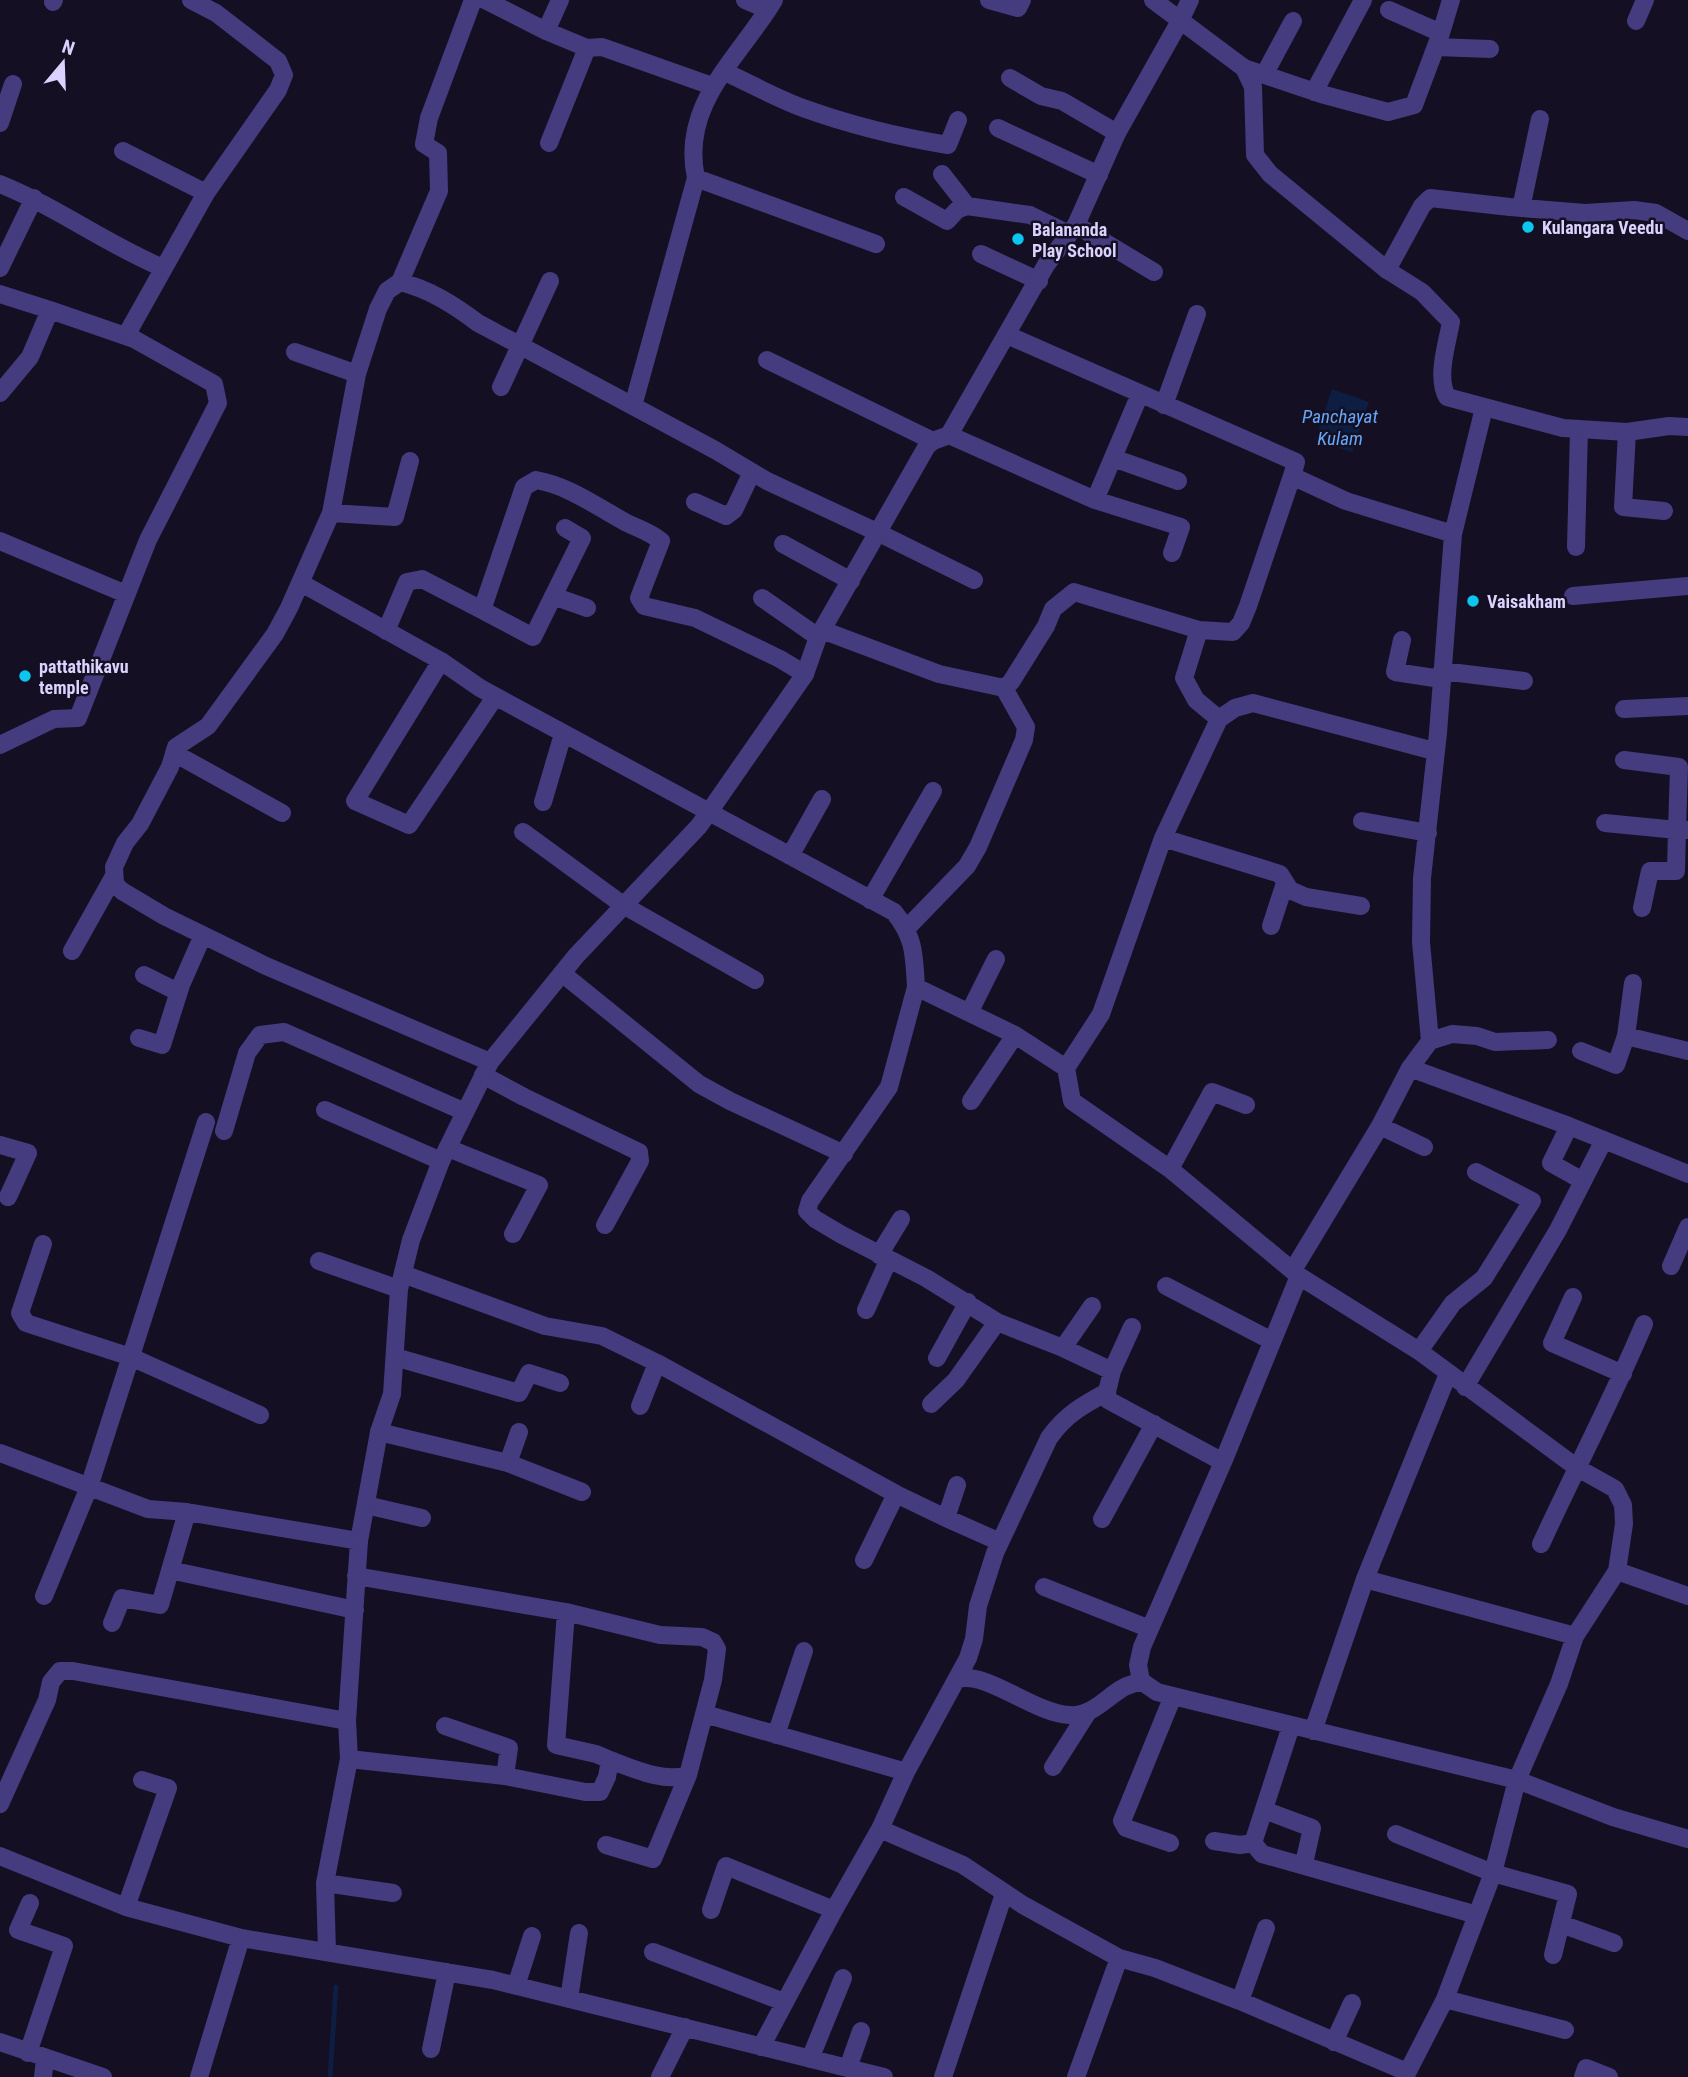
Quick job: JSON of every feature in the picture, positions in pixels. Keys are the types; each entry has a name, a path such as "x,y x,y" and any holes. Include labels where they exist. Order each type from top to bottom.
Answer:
{"street":[{"path":"134,340 128,332 163,268 206,194 278,90 284,75 278,61 219,7 191,0"},
{"path":"473,0 429,118 424,144 438,153 439,191 400,282 387,291 378,309 357,373 331,513 301,583 275,634 208,726 176,747 170,767 151,804 125,843 114,867 114,876 115,884 122,891 164,916 487,1068 524,1097 639,1152 639,1161 605,1225"},
{"path":"485,0 587,48 602,47 712,86"},
{"path":"546,31 560,0"},
{"path":"633,406 696,178 692,162 698,117 712,86 725,72 771,5 745,0"},
{"path":"989,0 1018,8 1022,0"},
{"path":"1153,0 1244,68 1314,92 1388,112 1414,105 1451,0"},
{"path":"327,1951 325,1883 349,1759 347,1721 359,1541 379,1432 392,1394 401,1282 411,1240 444,1154 487,1068 576,956 699,826 805,674 820,634 927,446 941,438 1007,335 1046,265 1072,230 1117,133 1190,0"},
{"path":"1314,92 1363,0"},
{"path":"1636,21 1645,0"},
{"path":"1389,10 1439,40 1490,49"},
{"path":"1264,75 1293,21"},
{"path":"549,143 587,48"},
{"path":"1244,68 1253,87 1255,155 1270,174 1387,270 1422,292 1451,322 1444,366 1443,389 1447,397 1563,428 1627,432 1669,426 1688,427"},
{"path":"725,72 801,107 906,139 948,145 958,120"},
{"path":"1010,78 1041,96 1062,102 1117,133"},
{"path":"0,123 13,84"},
{"path":"1521,208 1540,119"},
{"path":"998,128 1099,176"},
{"path":"123,151 206,194"},
{"path":"942,174 967,206"},
{"path":"696,178 876,244"},
{"path":"0,184 34,198 138,257 163,268"},
{"path":"904,197 947,221 957,210 967,206 1030,215 1072,230 1154,272"},
{"path":"0,268 34,198"},
{"path":"1387,270 1422,206 1430,198 1585,212 1634,209 1656,213 1688,231"},
{"path":"981,254 1039,281"},
{"path":"501,387 550,281"},
{"path":"400,282 419,286 520,346 752,472 974,580"},
{"path":"0,294 134,340 215,384 218,403 148,540 78,718 54,719 0,745"},
{"path":"0,393 30,357 50,310"},
{"path":"1164,405 1197,314"},
{"path":"1004,688 1011,682 1046,626 1053,609 1074,592 1199,630 1233,632 1241,623 1296,461 1007,335"},
{"path":"295,352 357,373"},
{"path":"766,360 941,438 1095,500 1181,527 1172,553"},
{"path":"1095,500 1140,394"},
{"path":"1430,1041 1421,942 1422,878 1438,733 1453,534 1484,408"},
{"path":"1576,547 1578,429"},
{"path":"1627,432 1623,507 1664,512"},
{"path":"1113,458 1178,481"},
{"path":"331,513 395,517 410,461"},
{"path":"695,502 726,516 734,510 752,472"},
{"path":"1292,476 1346,501 1453,534"},
{"path":"482,610 524,487 536,480 550,482 650,532 661,541 639,598 643,606 695,618 805,674"},
{"path":"386,631 407,582 422,579 533,637 582,538 565,528"},
{"path":"0,541 126,594"},
{"path":"783,544 850,581"},
{"path":"301,583 442,661 495,697 894,912 907,928 914,947 916,987 889,1087 810,1201 807,1211 842,1235 968,1303 997,1322 1112,1371"},
{"path":"1573,596 1688,586"},
{"path":"553,596 587,608"},
{"path":"762,598 820,634 939,674 1004,688 1026,727 1024,740 978,847 967,866 907,928"},
{"path":"1199,630 1184,678 1196,700 1219,719"},
{"path":"1402,640 1395,672 1524,681"},
{"path":"442,661 355,801 409,825 495,697"},
{"path":"880,1829 963,1864 1004,1894 1119,1958 1155,1968 1240,2001 1406,2075 1445,1999 1493,1873 1517,1780 1559,1684 1575,1636 1617,1572 1624,1524 1623,1505 1615,1489 1576,1467 1419,1351 1296,1273 1170,1168 1072,1101 1066,1068 1101,1014 1163,838 1219,719 1236,708 1253,703 1434,751"},
{"path":"1624,709 1688,706"},
{"path":"543,802 563,734"},
{"path":"174,753 282,813"},
{"path":"1624,760 1679,767 1683,830 1676,871 1650,871 1642,908"},
{"path":"870,900 933,791"},
{"path":"790,856 821,799"},
{"path":"1362,821 1428,833"},
{"path":"1605,823 1683,830"},
{"path":"523,832 623,905 755,980"},
{"path":"1163,838 1280,874 1290,890 1306,897 1361,906"},
{"path":"72,951 114,876"},
{"path":"1271,926 1285,883"},
{"path":"139,1038 162,1045 178,992 203,935"},
{"path":"970,1011 996,959"},
{"path":"563,974 699,1084 844,1154"},
{"path":"144,975 178,992"},
{"path":"1581,1051 1616,1065 1626,1036 1633,983"},
{"path":"916,987 1015,1035 1066,1068"},
{"path":"224,1130 247,1053 260,1035 284,1032 465,1112"},
{"path":"1548,1040 1495,1042 1477,1036 1452,1034 1430,1041 1410,1068 1296,1273 1272,1341 1223,1462 1142,1647 1138,1665 1141,1681 1157,1692 1517,1780 1613,1817 1688,1839"},
{"path":"971,1101 1015,1035"},
{"path":"1626,1036 1688,1051"},
{"path":"1410,1068 1569,1126 1688,1174"},
{"path":"1170,1168 1212,1092 1246,1105"},
{"path":"325,1110 444,1154 539,1185 513,1234"},
{"path":"44,1596 89,1487 206,1122"},
{"path":"1380,1126 1424,1147"},
{"path":"1569,1126 1551,1163 1583,1181"},
{"path":"1465,1387 1558,1230 1604,1140"},
{"path":"0,1145 28,1153 8,1197"},
{"path":"1419,1351 1453,1303 1485,1278 1532,1200 1476,1172"},
{"path":"866,1310 884,1257 901,1219"},
{"path":"1671,1266 1688,1227"},
{"path":"43,1244 20,1313 26,1322 131,1357 260,1415"},
{"path":"318,1261 401,1282 545,1326 602,1336 657,1363 896,1494 1000,1542"},
{"path":"1166,1286 1272,1341"},
{"path":"1573,1297 1552,1343 1623,1374"},
{"path":"937,1358 968,1303"},
{"path":"1063,1348 1093,1306"},
{"path":"931,1404 956,1380 997,1322"},
{"path":"1541,1544 1623,1374 1644,1324"},
{"path":"1132,1328 1112,1371 1108,1400 1223,1462"},
{"path":"395,1357 519,1393 529,1373 561,1383"},
{"path":"640,1406 657,1363"},
{"path":"1313,1731 1365,1579 1448,1374"},
{"path":"761,2047 880,1829 906,1772 968,1658 978,1606 1000,1542 1054,1430 1073,1410 1107,1392"},
{"path":"1102,1518 1154,1424"},
{"path":"379,1432 508,1464 582,1492"},
{"path":"508,1464 519,1432"},
{"path":"0,1453 148,1509 187,1511 359,1541"},
{"path":"946,1518 957,1485"},
{"path":"863,1560 896,1494"},
{"path":"366,1505 422,1518"},
{"path":"112,1623 122,1598 160,1605 187,1511"},
{"path":"170,1570 355,1610"},
{"path":"1617,1572 1688,1595"},
{"path":"356,1576 566,1612 660,1635 702,1637 713,1642 718,1649 705,1714 688,1775 653,1859 606,1846"},
{"path":"1365,1579 1575,1636"},
{"path":"1044,1587 1150,1629"},
{"path":"566,1612 556,1745 596,1754 636,1770 675,1779 688,1775"},
{"path":"776,1735 804,1651"},
{"path":"0,1804 47,1700 51,1682 60,1671 73,1671 347,1721"},
{"path":"958,1679 976,1677 1021,1700 1071,1716 1088,1712 1123,1688 1141,1681"},
{"path":"1170,1843 1126,1828 1122,1821 1173,1696"},
{"path":"1053,1767 1088,1712"},
{"path":"705,1714 906,1772"},
{"path":"445,1726 509,1748 505,1776"},
{"path":"1253,1843 1291,1726"},
{"path":"349,1759 505,1776 585,1792 600,1792 607,1777 610,1760"},
{"path":"126,1907 168,1787 142,1780"},
{"path":"1264,1810 1312,1828 1305,1860"},
{"path":"1396,1834 1493,1873 1568,1894 1553,1955"},
{"path":"1214,1841 1240,1845 1253,1843"},
{"path":"1253,1843 1262,1854 1477,1915"},
{"path":"0,1856 126,1907 241,1938 516,1986 884,2077"},
{"path":"711,1910 726,1866 834,1910"},
{"path":"325,1883 393,1893"},
{"path":"943,2077 1004,1894"},
{"path":"30,1903 18,1930 64,1946 38,2063"},
{"path":"1561,1924 1614,1942"},
{"path":"1240,2001 1266,1928"},
{"path":"569,1999 579,1933"},
{"path":"516,1986 531,1936"},
{"path":"199,2077 241,1938"},
{"path":"653,1952 784,2002"},
{"path":"1076,2077 1119,1958"},
{"path":"430,2049 447,1972"},
{"path":"810,2059 843,1978"},
{"path":"1445,1999 1565,2031"},
{"path":"1334,2042 1352,2003"},
{"path":"660,2077 685,2027"},
{"path":"848,2068 860,2031"},
{"path":"0,2042 38,2063 103,2077"},
{"path":"1583,2077 1586,2068 1609,2077"}],"water":[{"name":"Panchayat Kulam","path":"1332,389 1369,402 1352,452 1315,440"}],"waterway":[{"path":"330,2077 336,1987"}],"place":[{"name":"Kulangara Veedu","path":"1528,227"},
{"name":"Balananda Play School","path":"1018,239"},
{"name":"Vaisakham","path":"1473,601"},
{"name":"pattathikavu temple","path":"25,676"}]}
